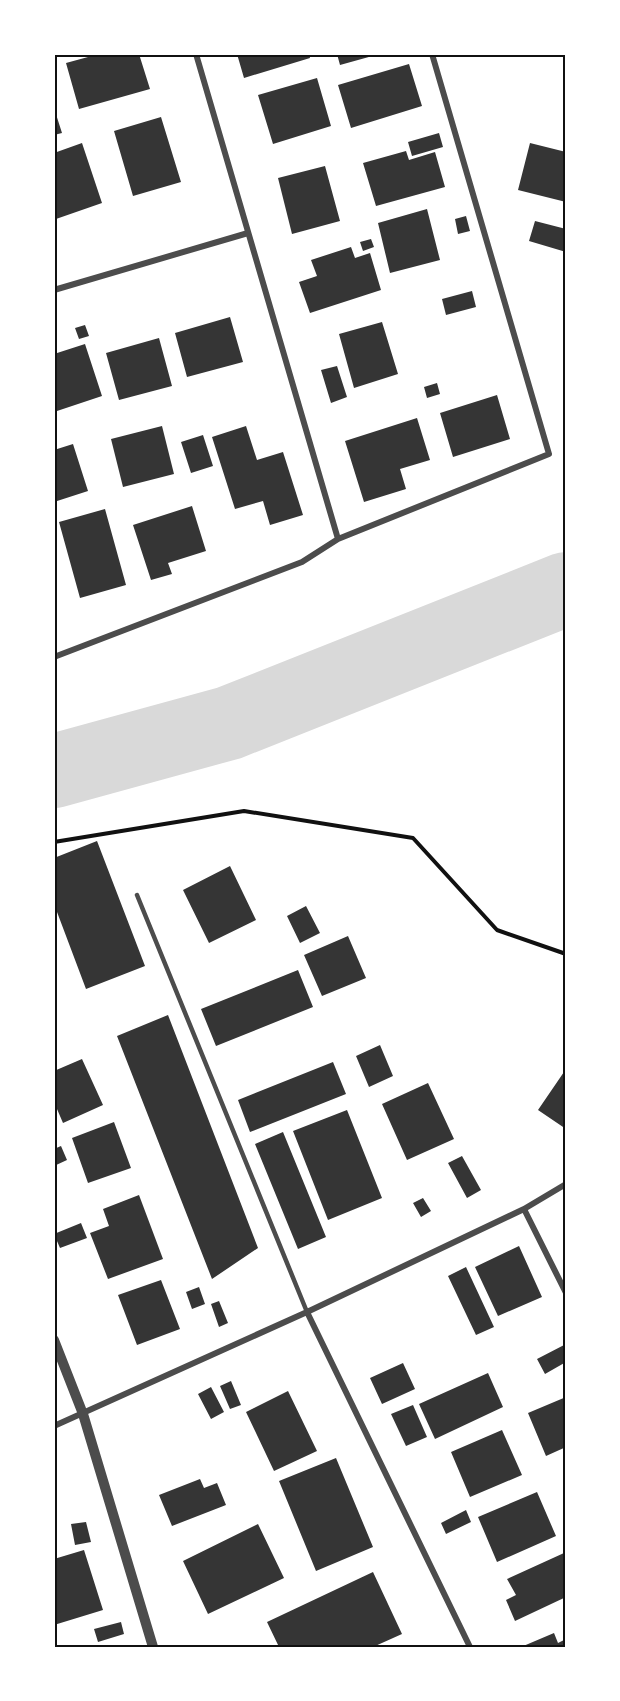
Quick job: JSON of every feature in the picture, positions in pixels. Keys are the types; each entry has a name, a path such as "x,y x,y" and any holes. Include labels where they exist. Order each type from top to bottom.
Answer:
{"street":[{"path":"196,54 338,539"},
{"path":"54,657 302,562 338,539 549,454 432,54"},
{"path":"54,290 248,233"},
{"path":"54,1426 307,1312 524,1209 566,1184"},
{"path":"524,1209 566,1293"},
{"path":"307,1312 470,1647"},
{"path":"54,1340 83,1414 153,1647"}],"lane":[{"path":"137,895 307,1312"}],"path":[{"path":"54,842 244,811 413,838 497,930 566,954"}],"building":[{"path":"99,54 139,54 150,89 79,109 66,63"},
{"path":"237,54 309,54 310,58 244,78"},
{"path":"337,54 376,54 376,55 340,65"},
{"path":"409,64 422,106 351,128 338,85"},
{"path":"317,78 331,126 273,144 258,95"},
{"path":"54,108 62,133 54,135"},
{"path":"161,117 181,182 133,196 114,131"},
{"path":"439,133 443,147 412,156 408,142"},
{"path":"82,143 102,203 56,219 54,153"},
{"path":"530,143 566,152 566,202 518,190"},
{"path":"406,151 409,160 435,152 445,187 376,206 363,163"},
{"path":"325,166 340,221 292,234 278,178"},
{"path":"427,209 440,260 390,273 378,223"},
{"path":"466,216 470,231 458,234 455,219"},
{"path":"535,221 566,229 566,252 529,241"},
{"path":"371,239 374,247 363,251 360,242"},
{"path":"351,247 355,258 370,253 381,290 310,313 299,282 317,276 311,260"},
{"path":"472,291 476,307 446,315 442,299"},
{"path":"230,317 243,362 187,377 175,333"},
{"path":"382,322 398,374 354,388 339,334"},
{"path":"85,325 89,336 79,339 75,328"},
{"path":"159,338 172,386 119,400 106,353"},
{"path":"85,344 102,396 54,412 54,354"},
{"path":"337,366 347,397 331,403 321,370"},
{"path":"437,383 440,394 427,398 424,387"},
{"path":"497,395 510,439 453,457 440,413"},
{"path":"417,418 430,460 400,469 406,489 364,502 345,441"},
{"path":"162,426 174,474 123,487 111,439"},
{"path":"246,426 257,460 283,452 303,515 270,525 263,501 235,509 212,437"},
{"path":"203,435 213,466 191,473 181,442"},
{"path":"73,444 88,491 54,502 54,450"},
{"path":"192,506 206,551 168,563 172,574 151,580 133,525"},
{"path":"105,509 126,585 80,598 59,522"},
{"path":"97,841 145,966 86,989 54,904 54,858"},
{"path":"230,866 256,920 209,943 183,890"},
{"path":"306,906 320,933 300,943 287,916"},
{"path":"348,936 366,978 322,996 304,955"},
{"path":"298,970 313,1007 216,1046 201,1009"},
{"path":"168,1015 258,1248 212,1279 117,1036"},
{"path":"380,1045 393,1076 369,1087 356,1056"},
{"path":"82,1059 103,1105 63,1123 54,1102 54,1071"},
{"path":"333,1062 346,1094 250,1132 238,1100"},
{"path":"566,1069 566,1129 538,1110"},
{"path":"428,1083 454,1139 407,1160 382,1104"},
{"path":"347,1110 382,1198 328,1220 293,1131"},
{"path":"114,1122 131,1168 88,1183 72,1138"},
{"path":"283,1132 326,1237 298,1249 255,1144"},
{"path":"61,1146 67,1160 54,1166 54,1149"},
{"path":"462,1156 481,1190 467,1198 448,1163"},
{"path":"139,1195 163,1259 108,1279 90,1233 109,1226 103,1209"},
{"path":"423,1198 431,1211 421,1217 413,1203"},
{"path":"81,1223 87,1238 60,1248 54,1234"},
{"path":"519,1246 542,1297 498,1316 475,1267"},
{"path":"466,1267 494,1327 476,1335 448,1276"},
{"path":"161,1280 180,1329 137,1345 118,1295"},
{"path":"199,1287 205,1304 192,1309 186,1292"},
{"path":"219,1301 228,1323 219,1327 211,1304"},
{"path":"566,1344 566,1362 545,1374 537,1359"},
{"path":"403,1363 415,1389 382,1404 370,1378"},
{"path":"488,1373 503,1407 435,1439 419,1404"},
{"path":"231,1381 241,1405 230,1409 220,1386"},
{"path":"211,1387 224,1412 211,1419 198,1394"},
{"path":"288,1391 317,1451 274,1471 246,1412"},
{"path":"566,1397 566,1447 546,1456 528,1413"},
{"path":"413,1405 427,1437 406,1446 391,1414"},
{"path":"502,1430 522,1475 470,1497 451,1452"},
{"path":"336,1458 373,1547 316,1571 279,1481"},
{"path":"200,1479 204,1488 217,1483 226,1505 172,1526 159,1495"},
{"path":"537,1492 556,1536 497,1562 478,1517"},
{"path":"466,1510 471,1522 446,1534 441,1523"},
{"path":"86,1522 91,1542 75,1545 71,1524"},
{"path":"258,1524 284,1578 208,1614 183,1561"},
{"path":"84,1550 103,1610 54,1625 54,1559"},
{"path":"564,1553 566,1557 566,1597 515,1621 506,1600 516,1595 507,1579"},
{"path":"373,1572 402,1634 373,1647 279,1647 267,1622"},
{"path":"121,1622 124,1634 98,1642 94,1629"},
{"path":"554,1633 558,1643 566,1639 566,1647 521,1647"}],"waterway":[{"path":"54,771 229,723 566,589"}]}
